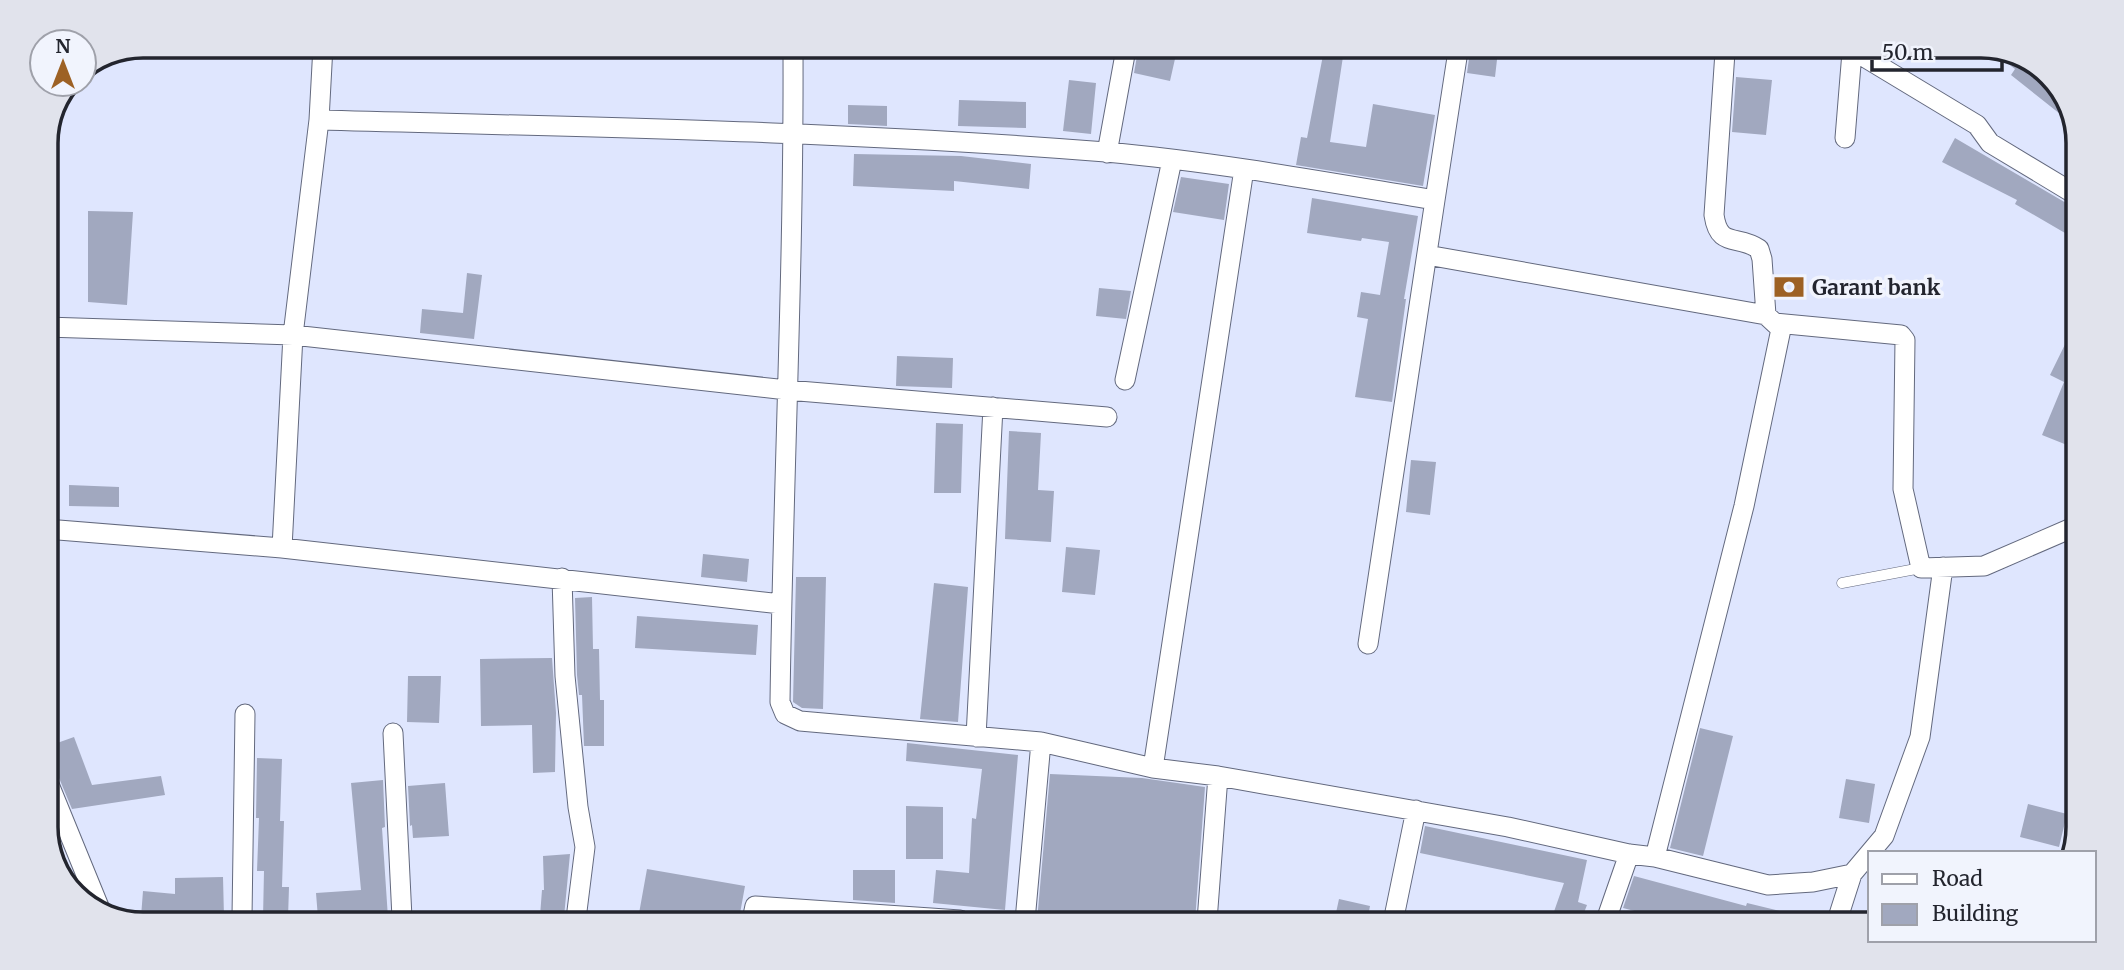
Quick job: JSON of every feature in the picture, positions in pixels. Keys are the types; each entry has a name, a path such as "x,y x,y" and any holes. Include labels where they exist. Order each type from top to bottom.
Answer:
{"street":[{"path":"282,548 293,335 319,120 322,58"},
{"path":"793,58 794,133 781,604 780,702 785,714 800,721 1041,742 1153,768 1217,776 1416,810 1655,857 1768,885 1813,882 1852,874"},
{"path":"1107,152 1125,58"},
{"path":"1368,644 1457,58"},
{"path":"1655,857 1744,506 1781,329 1771,319 1759,249 1748,243 1722,237 1716,229 1714,215 1725,58"},
{"path":"1845,138 1853,58"},
{"path":"1864,58 1977,125 1990,143 2066,189"},
{"path":"319,120 794,133 1107,152 1244,169 1435,200"},
{"path":"1125,380 1172,160"},
{"path":"1153,768 1244,169"},
{"path":"1427,255 1771,319 1901,335 1905,340 1903,489 1921,568 1984,566 2066,530"},
{"path":"58,327 293,335 787,390 1107,417"},
{"path":"976,737 993,408"},
{"path":"58,530 282,548 781,604"},
{"path":"1871,851 1884,836 1920,737 1943,567"},
{"path":"562,578 565,676 578,807 585,847 577,912"},
{"path":"242,912 245,714"},
{"path":"393,733 402,912"},
{"path":"1026,912 1041,742"},
{"path":"1208,912 1217,776"},
{"path":"58,806 95,898"},
{"path":"1395,912 1416,810"},
{"path":"1609,912 1629,854"},
{"path":"1843,912 1852,874 1868,855"},
{"path":"754,912 755,906 843,912"}],"lane":[{"path":"1843,583 1921,568"}],"building":[{"path":"1137,58 1175,58 1170,81 1134,73"},
{"path":"1322,58 1343,58 1330,142 1366,147 1373,104 1435,115 1423,186 1296,165 1301,137 1307,138"},
{"path":"1469,58 1497,58 1495,77 1467,73"},
{"path":"2005,61 2033,75 2052,96 2062,115 2011,75 2015,69"},
{"path":"1736,77 1772,80 1766,135 1732,132"},
{"path":"1069,80 1096,83 1091,134 1063,131"},
{"path":"959,100 1026,102 1026,128 958,126"},
{"path":"848,105 887,106 887,126 848,124"},
{"path":"1955,138 2066,203 2066,234 2015,204 2017,200 1942,162"},
{"path":"854,154 961,156 1031,164 1029,189 954,181 954,191 853,186"},
{"path":"1181,177 1229,184 1224,220 1173,212"},
{"path":"1312,198 1418,216 1404,299 1392,402 1355,397 1368,319 1357,317 1361,292 1380,295 1389,242 1307,233"},
{"path":"88,211 133,212 127,305 88,302"},
{"path":"467,273 482,275 474,339 420,333 422,309 463,313"},
{"path":"1099,288 1131,291 1126,319 1096,316"},
{"path":"2066,342 2066,445 2042,435 2064,382 2050,375"},
{"path":"897,356 953,358 952,388 896,386"},
{"path":"936,423 963,424 961,493 934,493"},
{"path":"1009,431 1041,433 1038,490 1054,491 1051,542 1005,539"},
{"path":"1411,460 1436,462 1430,515 1406,512"},
{"path":"69,485 119,487 119,507 69,506"},
{"path":"1066,547 1100,550 1095,595 1062,592"},
{"path":"703,554 749,559 747,582 701,577"},
{"path":"796,577 826,577 823,709 802,708 793,702"},
{"path":"934,583 968,587 958,722 920,719"},
{"path":"592,597 593,649 599,649 600,700 604,700 604,746 584,746 582,695 579,695 577,675 575,598"},
{"path":"637,616 758,625 756,655 635,648"},
{"path":"552,658 556,713 555,772 533,773 532,725 481,726 480,659"},
{"path":"408,676 441,676 439,723 407,722"},
{"path":"1700,728 1733,736 1703,856 1670,848"},
{"path":"74,737 92,785 161,776 165,795 72,809 58,776 58,743"},
{"path":"907,743 1018,755 1005,910 933,903 936,870 969,873 972,818 976,819 982,769 906,761"},
{"path":"257,758 282,759 282,887 289,887 288,912 263,912 264,871 257,871 259,818 256,818"},
{"path":"1050,774 1142,778 1205,787 1196,912 1038,912"},
{"path":"1846,779 1875,784 1869,823 1839,818"},
{"path":"383,780 385,827 382,828 388,912 318,912 316,893 361,890 351,783"},
{"path":"445,783 449,836 413,838 408,786"},
{"path":"2028,804 2066,814 2059,847 2020,837"},
{"path":"906,806 943,807 943,859 906,859"},
{"path":"1425,826 1587,860 1578,902 1587,905 1584,912 1554,912 1564,883 1420,853"},
{"path":"570,854 564,912 540,912 544,890 543,856"},
{"path":"647,869 745,886 740,912 639,912"},
{"path":"853,870 895,870 895,903 853,900"},
{"path":"1634,876 1746,906 1747,903 1784,912 1638,912 1623,908"},
{"path":"223,877 224,912 141,912 143,891 175,894 175,878"},
{"path":"1339,899 1370,906 1369,912 1336,912"}],"place":[{"name":"Garant bank","path":"1789,287"}]}
